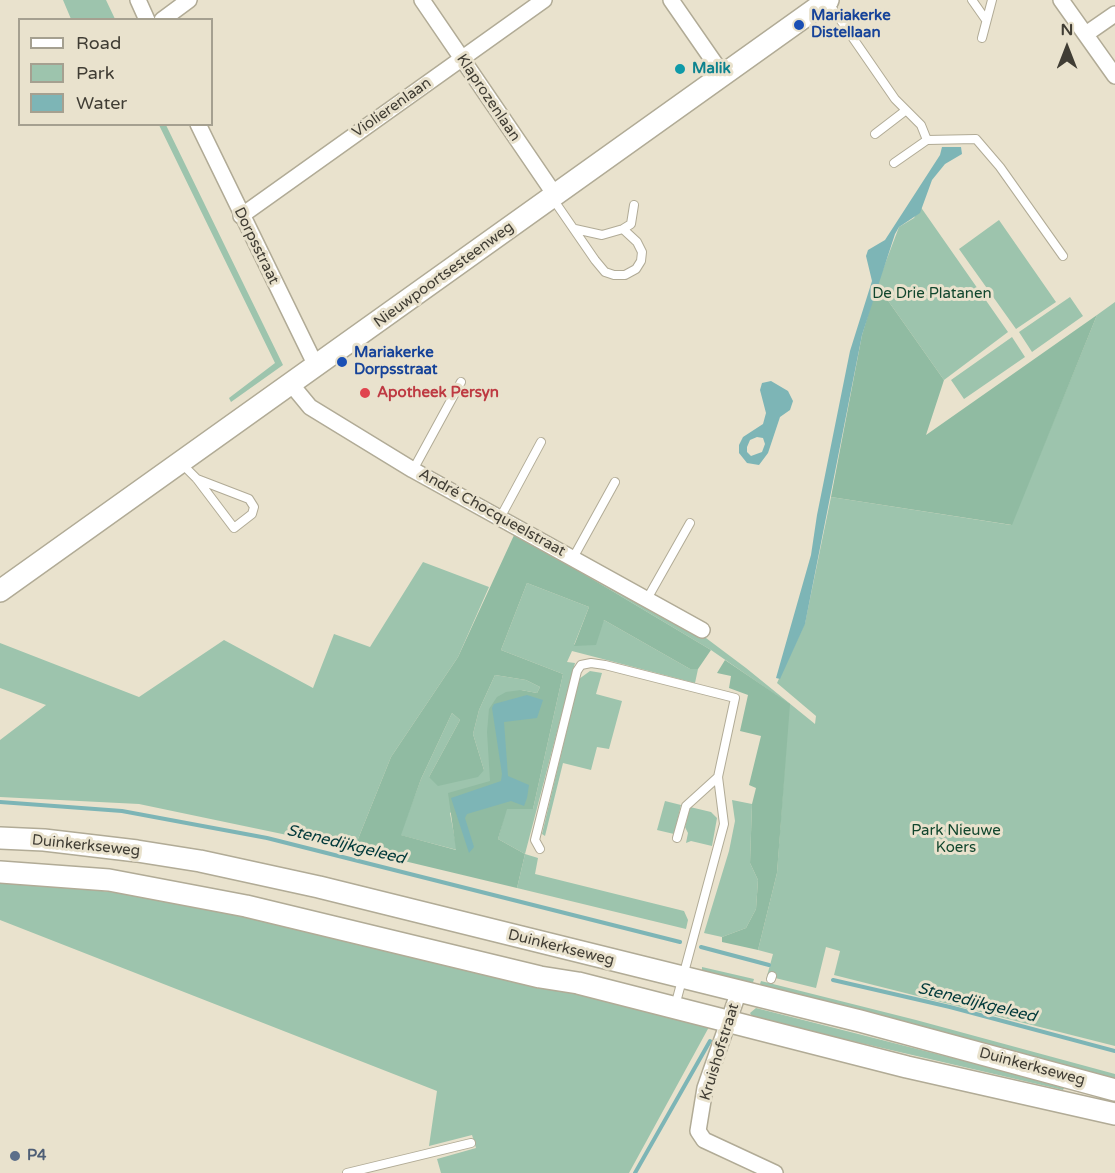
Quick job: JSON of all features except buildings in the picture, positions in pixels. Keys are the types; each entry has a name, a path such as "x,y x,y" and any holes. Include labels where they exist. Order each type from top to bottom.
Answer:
{"main road":[{"name":"Nieuwpoortsesteenweg","path":"0,591 828,0"},
{"name":"Duinkerkseweg","path":"0,838 87,844 200,861 319,887 738,991 1115,1090"},
{"name":"Duinkerkseweg","path":"0,872 109,880 246,906 730,1021 907,1067 1115,1114"}],"street":[{"path":"138,0 146,18"},
{"path":"165,18 189,0"},
{"name":"Klaprozenlaan","path":"422,0 553,196"},
{"name":"Violierenlaan","path":"241,216 544,0"},
{"path":"671,0 723,75"},
{"path":"1061,0 1115,76"},
{"path":"1086,34 1115,14"},
{"name":"Dorpsstraat","path":"199,126 316,366"},
{"name":"André Chocqueelstraat","path":"291,384 310,407 413,470 702,630"},
{"name":"Kruishofstraat","path":"738,991 730,1021 705,1088 698,1131 704,1140 775,1173"}],"lane":[{"path":"828,0 905,111 921,125 927,140"},
{"path":"972,0 986,20"},
{"path":"982,38 992,0"},
{"path":"875,134 905,111"},
{"path":"894,163 927,140 976,139 1000,167 1062,256"},
{"path":"553,196 605,272 625,275 636,269 641,261 642,252 637,242 623,229"},
{"path":"575,230 602,236 623,229 631,224 634,205"},
{"path":"413,470 461,382"},
{"path":"500,518 541,442"},
{"path":"181,463 197,479 234,528 252,514 254,507 249,500 197,479"},
{"path":"573,558 615,482"},
{"path":"647,599 690,523"},
{"path":"540,849 535,840 577,671 585,664 604,665 735,698 718,777 724,824 675,1008"},
{"path":"677,838 686,806 718,777"},
{"path":"347,1173 471,1143"}],"green space":[{"path":"63,0 106,0 115,18 71,18"},
{"path":"159,126 166,126 283,365 231,402 229,398 275,363"},
{"name":"De Drie Platanen","path":"920,206 1008,332 944,380 877,285 899,227 914,218"},
{"name":"De Drie Platanen","path":"999,220 1056,302 1016,329 959,249"},
{"path":"877,285 944,380 926,435 1097,315 1012,525 831,497 862,335"},
{"path":"1070,297 1083,316 1032,352 1019,332"},
{"name":"Park Nieuwe Koers","path":"1115,302 1115,1046 834,975 840,951 826,947 816,988 767,976 773,954 758,950 777,873 789,704 711,650 515,533 698,632 815,724 816,716 777,683 805,623 831,497 1011,525 1097,315"},
{"path":"1012,337 1025,357 964,399 951,380"},
{"path":"515,533 711,650 698,669 690,669 604,620 596,645 574,646 589,607 527,583 501,650 563,674 533,809 507,809 498,839 525,854 517,888 354,849 391,757 458,657","holes":["495,675 526,680 540,687 537,693 521,690 506,692 497,697 489,709 487,732 490,781 448,793 456,850 401,835 421,779 452,713 460,720 429,777 438,786 478,777 484,770 473,734 479,710"]},
{"path":"423,562 489,587 458,657 391,757 354,849 139,804 0,797 0,740 46,705 0,688 0,643 139,697 224,640 313,688 334,634 370,647"},
{"path":"527,583 589,607 574,645 604,620 690,669 698,669 695,683 572,651 567,662 575,663 525,854 498,839 506,809 533,809 563,674 501,650"},
{"path":"725,660 790,704 777,873 758,950 722,942 722,937 746,928 756,909 758,880 750,863 752,804 756,788 749,785 761,736 740,731 748,695 729,688 731,676 717,673"},
{"path":"590,671 602,673 596,694 622,701 609,749 597,747 591,770 563,763 545,836 542,834 579,679"},
{"path":"495,675 526,680 540,687 537,693 521,690 490,782 450,813 457,850 400,835 421,779 452,713 460,720 429,777 484,770 473,734 479,710"},
{"path":"732,800 752,804 750,863 758,880 756,909 746,928 722,937 704,933 729,851 735,821"},
{"path":"665,801 681,805 674,834 657,830"},
{"path":"690,807 711,812 717,818 712,846 691,841 686,843 688,833 685,827"},
{"path":"525,854 538,858 535,874 684,911 688,920 686,929 517,888"},
{"path":"0,881 34,882 186,902 451,963 709,1027 629,1173 441,1173 437,1159 476,1148 472,1135 429,1146 437,1091 0,920"},
{"path":"702,967 754,979 752,986 702,972"},
{"path":"761,981 1115,1074 1115,1080 759,987"},
{"path":"756,1008 1064,1088 1063,1090 753,1018 750,1013"}],"water":[{"path":"942,147 961,147 962,154 945,164 932,180 920,213 899,227 895,234 862,335 805,624 780,679 776,678 811,555 850,351 872,281 866,256 868,250 885,240 940,155"},
{"path":"771,381 788,391 793,401 790,410 780,417 768,453 759,465 747,463 739,453 739,445 743,437 763,424 766,413 760,390 762,383","holes":["757,437 763,438 765,444 762,452 751,456 747,452 750,440"]},
{"path":"527,695 543,700 537,718 504,722 508,776 529,785 527,798 524,806 511,801 467,814 465,818 474,847 469,853 451,798 501,781 502,774 492,708 494,704"}],"waterway":[{"name":"Stenedijkgeleed","path":"0,802 122,811 267,838 680,942"},
{"name":"Stenedijkgeleed","path":"701,947 769,965"},
{"name":"Stenedijkgeleed","path":"833,980 950,1007 1115,1051"},
{"path":"635,1173 710,1041"}],"place":[{"name":"Mariakerke Distellaan","path":"799,25"},
{"name":"Malik","path":"680,69"},
{"name":"Mariakerke Dorpsstraat","path":"342,362"},
{"name":"Apotheek Persyn","path":"365,393"},
{"name":"P4","path":"15,1156"}]}
